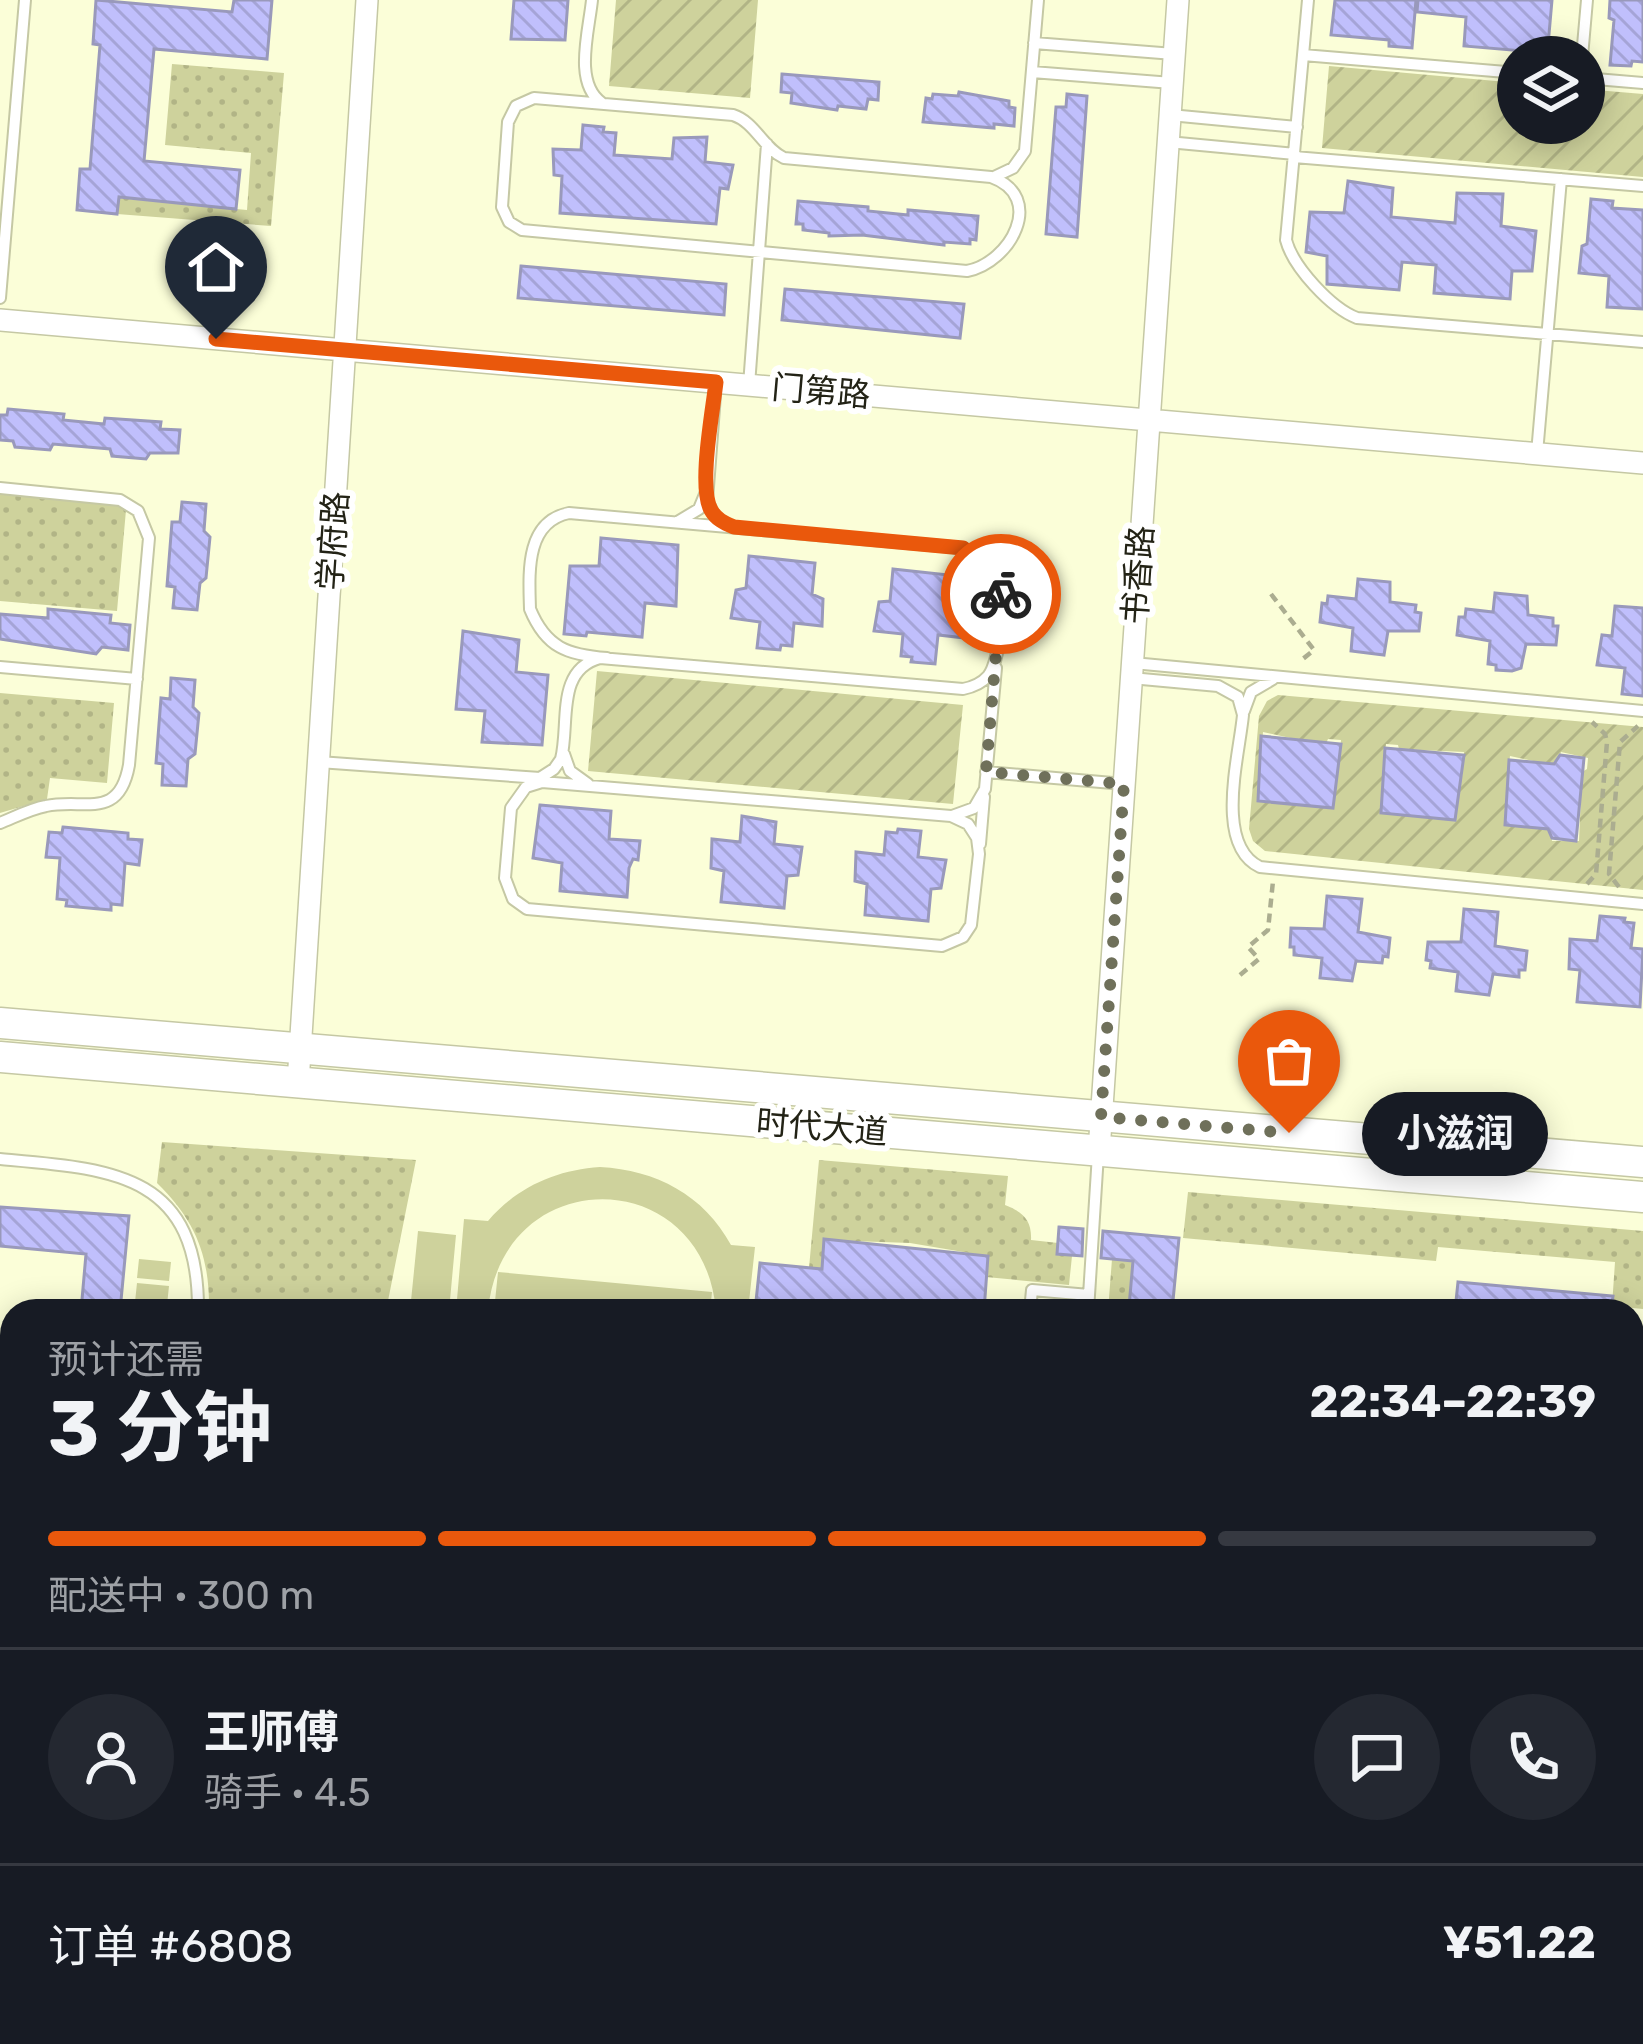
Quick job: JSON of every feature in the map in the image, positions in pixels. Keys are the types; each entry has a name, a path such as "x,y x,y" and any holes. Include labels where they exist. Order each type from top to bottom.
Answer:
{"main road":[{"name":"时代大道","path":"0,1023 1643,1162"},
{"name":"时代大道","path":"0,1057 1643,1197"}],"street":[{"name":"学府路","path":"298,1083 367,0"},
{"name":"书香路","path":"1099,1150 1178,0"},
{"name":"门第路","path":"0,320 1643,463"}],"lane":[{"path":"0,298 25,0"},
{"path":"592,0 585,79 589,92 604,104"},
{"path":"992,177 1013,169 1025,151 1038,0"},
{"path":"1308,0 1286,240 1290,254 1350,316 1643,342"},
{"path":"1584,36 1588,0"},
{"path":"1034,43 1174,54"},
{"path":"1303,55 1497,71"},
{"path":"1032,72 1172,83"},
{"path":"560,101 574,96 585,79"},
{"path":"1605,80 1643,83"},
{"path":"534,98 734,115 747,121 778,156 792,159 992,177 1016,195 1018,230 1011,242 976,270 522,230 509,222 502,207 512,111 534,98"},
{"path":"1170,115 1297,127"},
{"path":"1168,142 1643,186"},
{"path":"749,385 766,144"},
{"path":"766,181 776,166 792,159"},
{"path":"1538,454 1562,179"},
{"path":"672,522 696,512 706,489 716,382"},
{"path":"0,488 109,497 137,511 149,538 130,764 122,788 94,806 40,807 0,823"},
{"path":"706,489 714,515 734,527"},
{"path":"512,807 526,787 554,770 563,751 568,664 530,609 534,542 539,529 555,516 569,513 963,548 986,568 1000,589 979,854 971,926 963,938 942,946 537,912 513,899 505,878 514,779"},
{"path":"558,647 574,656 963,689 984,681 997,659"},
{"path":"570,683 586,662 607,658"},
{"path":"0,667 137,679"},
{"path":"1132,670 1280,677 1643,711"},
{"path":"1132,670 1225,687 1238,697 1243,715"},
{"path":"1280,677 1257,686 1246,700 1243,715 1233,836 1250,862 1274,870 1643,904"},
{"path":"963,689 984,704 991,724"},
{"path":"563,751 574,776 597,786"},
{"path":"319,763 951,816 968,824 977,838 979,854"},
{"path":"986,772 1124,784"},
{"path":"951,816 974,808 985,789"},
{"path":"1089,1299 1099,1150"},
{"path":"0,1159 89,1167 117,1173 144,1187 180,1223 194,1253 197,1299"},
{"path":"1031,1299 1032,1290 1089,1295"}],"path":[{"path":"1271,594 1314,650 1280,677"},
{"path":"1607,723 1592,722 1607,742 1595,874 1587,884 1631,889"},
{"path":"1622,725 1641,727"},
{"path":"1619,887 1609,874 1620,742 1641,727"},
{"path":"1240,975 1258,959 1248,947 1268,930 1274,870"}],"shaded area":[{"path":"616,0 758,0 750,98 609,86"},
{"path":"172,64 284,73 271,226 117,214 119,198 247,210 251,153 165,145"},
{"path":"1329,66 1497,81 1497,144 1605,144 1605,91 1643,94 1643,177 1322,148"},
{"path":"0,494 115,504 126,510 117,611 0,601"},
{"path":"597,671 963,705 953,804 588,771"},
{"path":"0,693 114,703 107,783 50,778 47,799 0,813"},
{"path":"1278,695 1643,727 1643,890 1265,851 1253,841 1249,829 1259,716 1267,701","holes":["1263,732 1295,739 1295,748 1341,740 1339,765 1333,765 1333,808 1301,805 1291,794 1290,804 1258,801","1386,744 1399,749 1464,752 1462,777 1455,777 1455,820 1381,813 1390,770 1383,769","1561,752 1588,758 1582,772 1579,841 1552,841 1548,818 1538,817 1536,828 1505,825 1512,782 1507,781 1510,756 1543,763 1542,773 1553,774 1554,761 1559,761"]},
{"path":"162,1142 416,1160 388,1299 208,1299 198,1241 182,1211 157,1183"},
{"path":"819,1160 1008,1176 1005,1205 1025,1218 1031,1240 1058,1243 1057,1254 1072,1256 1069,1285 986,1277 987,1256 910,1243 824,1240 818,1299 806,1299"},
{"path":"600,1167 640,1173 692,1199 731,1245 755,1247 749,1299 713,1299 703,1262 677,1227 642,1206 602,1199 563,1206 528,1227 501,1262 491,1299 457,1299 464,1219 488,1221 538,1182"},
{"path":"1188,1192 1643,1231 1643,1299 1612,1299 1615,1262 1438,1247 1436,1261 1183,1238"},
{"path":"418,1231 456,1235 450,1299 411,1299"},
{"path":"139,1259 171,1262 169,1281 137,1278"},
{"path":"1112,1259 1133,1261 1130,1299 1109,1299"},
{"path":"498,1272 712,1292 711,1299 495,1299"},
{"path":"137,1283 169,1286 168,1299 135,1299"}],"building":[{"path":"96,0 232,12 234,0 272,0 267,59 154,49 144,161 240,170 236,209 119,197 117,214 77,210 80,169 90,169 100,45 93,44"},
{"path":"514,0 568,0 565,40 511,39"},
{"path":"1335,0 1416,0 1412,48 1389,46 1389,40 1331,35"},
{"path":"1418,0 1552,0 1549,36 1497,36 1497,49 1464,46 1466,17 1417,12"},
{"path":"1610,0 1643,0 1643,62 1610,65 1614,20 1609,18"},
{"path":"782,74 879,82 878,100 868,99 866,109 838,106 837,110 791,103 792,93 781,92"},
{"path":"959,92 1009,101 1009,107 1015,108 1014,126 923,122 926,98 958,96"},
{"path":"1067,94 1087,96 1077,237 1046,234 1056,107 1066,107"},
{"path":"583,125 616,133 614,155 672,159 674,138 707,137 705,162 733,165 728,189 720,188 716,224 560,213 562,176 554,175 553,149 581,150"},
{"path":"1348,181 1393,188 1391,217 1455,223 1457,193 1503,194 1501,226 1536,231 1532,271 1512,271 1510,299 1434,293 1436,265 1402,262 1399,290 1327,284 1327,256 1306,252 1310,212 1344,213"},
{"path":"1591,199 1613,201 1612,208 1643,210 1643,309 1607,307 1609,276 1579,273"},
{"path":"798,201 908,215 908,210 978,216 976,240 944,245 829,236 796,224"},
{"path":"521,266 726,284 724,315 518,298"},
{"path":"785,289 964,304 960,338 782,320"},
{"path":"8,409 64,414 63,420 104,424 105,418 161,422 160,429 180,430 178,453 150,453 146,459 112,456 110,449 53,444 50,450 15,447 13,441 0,440 0,415 7,415"},
{"path":"182,502 206,504 204,531 210,537 197,610 173,608 175,587 167,586 172,522 180,522"},
{"path":"601,538 678,545 676,606 645,603 642,637 564,634 570,566 599,566"},
{"path":"749,556 815,563 812,594 823,599 822,626 794,623 792,646 757,648 760,622 731,618 736,590 746,588"},
{"path":"893,569 958,576 955,607 967,612 965,638 938,635 935,664 901,656 903,634 874,631 879,602 890,601"},
{"path":"1358,579 1390,582 1390,602 1416,605 1415,612 1421,613 1419,631 1388,631 1384,655 1351,651 1353,628 1320,622 1322,603 1327,604 1328,596 1356,599"},
{"path":"1495,593 1527,596 1528,615 1553,618 1553,626 1558,626 1556,645 1526,644 1521,668 1512,671 1488,664 1490,641 1457,635 1459,617 1465,617 1466,609 1493,612"},
{"path":"1615,606 1643,608 1643,696 1622,694 1625,668 1597,665 1602,635 1612,636"},
{"path":"48,609 111,615 110,623 130,625 128,650 102,647 96,654 0,639 0,614 48,618"},
{"path":"463,631 519,640 516,672 548,675 542,745 482,742 485,711 456,709"},
{"path":"171,678 195,680 193,707 199,713 186,786 162,785 163,764 156,763 161,698 170,699"},
{"path":"1261,736 1341,744 1333,808 1258,801"},
{"path":"1385,748 1464,755 1455,820 1381,813"},
{"path":"1560,755 1584,758 1576,841 1552,838 1548,829 1505,825 1509,760 1554,764"},
{"path":"540,805 611,811 609,839 640,841 638,860 633,859 629,868 627,897 560,891 562,863 533,858"},
{"path":"742,816 776,822 774,844 802,847 798,875 787,876 784,908 721,902 724,871 711,868 712,839 740,842"},
{"path":"63,827 128,833 128,839 142,840 139,865 125,863 122,905 111,904 111,910 66,906 67,900 57,899 60,858 46,857 49,832 62,833"},
{"path":"898,829 921,831 918,857 946,860 941,888 931,889 928,921 865,915 867,884 855,881 856,852 884,855 886,832 897,833"},
{"path":"1327,896 1362,899 1358,932 1390,938 1388,957 1383,956 1382,963 1356,961 1352,981 1320,978 1322,958 1294,955 1290,947 1291,928 1324,929"},
{"path":"1464,909 1498,912 1495,946 1527,951 1525,970 1519,970 1519,977 1493,974 1489,995 1456,991 1458,972 1430,968 1431,961 1426,960 1428,942 1461,942"},
{"path":"1600,916 1634,923 1631,948 1643,949 1640,1007 1577,1002 1580,970 1569,969 1570,939 1597,941"},
{"path":"0,1207 129,1216 121,1299 82,1299 86,1254 0,1246"},
{"path":"1059,1227 1083,1229 1082,1256 1057,1254"},
{"path":"1103,1231 1179,1238 1173,1299 1130,1299 1133,1261 1101,1258"},
{"path":"824,1239 988,1256 985,1299 756,1299 760,1263 822,1269"},
{"path":"1458,1282 1613,1296 1613,1299 1456,1299"}],"way so far":[{"path":"1001,594 986,772 1124,784 1101,1117 1289,1133"}],"place":[{"name":"小滋润","path":"1289,1133"}],"route":[{"path":"216,339 716,382 706,489 710,508 720,521 734,527 963,548 986,568 1001,594"}]}
